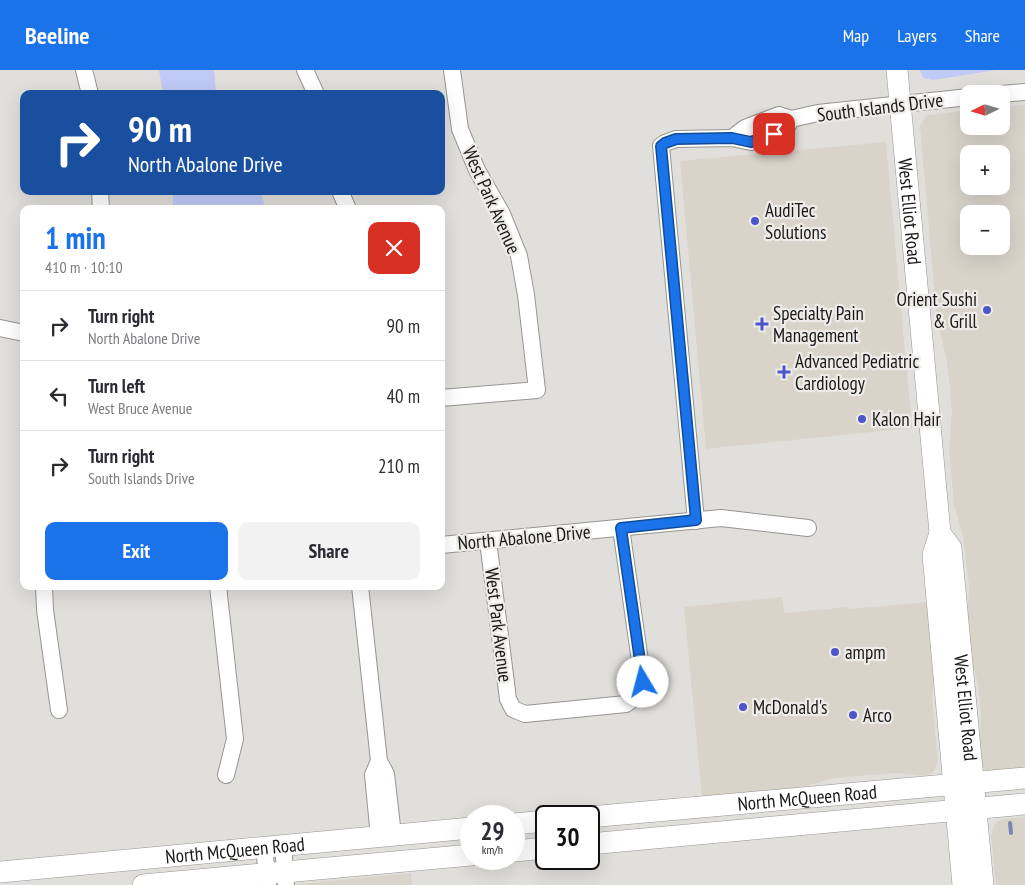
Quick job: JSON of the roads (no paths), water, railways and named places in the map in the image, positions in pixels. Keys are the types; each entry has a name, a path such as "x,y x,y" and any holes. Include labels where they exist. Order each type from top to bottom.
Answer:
{"main road":[{"name":"West Elliot Road","path":"897,70 940,533 933,555 966,810 983,885"},
{"name":"North McQueen Road","path":"600,817 1025,778"},
{"name":"North McQueen Road","path":"600,843 1025,804"},
{"name":"West Elliot Road","path":"963,885 966,810"},
{"path":"614,815 616,842"},
{"name":"North McQueen Road","path":"0,872 460,829"},
{"name":"North McQueen Road","path":"144,885 277,879 460,856"}],"street":[{"path":"84,70 89,90"},
{"path":"305,70 314,90"},
{"name":"West Park Avenue","path":"445,398 537,390 526,295 519,256 502,214 478,170 460,129 452,70"},
{"path":"1010,93 1025,92"},
{"name":"South Islands Drive","path":"696,520 661,146 676,139 732,138 751,142 756,132 779,115 791,119 818,113 960,98"},
{"path":"0,328 20,332"},
{"name":"North Abalone Drive","path":"445,545 721,518 808,528"},
{"name":"West Park Avenue","path":"488,540 508,699 513,708 524,714 626,704 637,696 643,682 621,528"},
{"path":"44,590 45,610 59,710"},
{"path":"218,590 235,740 226,775"},
{"path":"360,590 379,761 386,774 381,785 386,836"},
{"path":"274,846 277,879"}],"waterway":[{"path":"1010,823 1011,833"}],"place":[{"name":"AudiTec Solutions","path":"755,221"},
{"name":"Orient Sushi & Grill","path":"987,310"},
{"name":"Specialty Pain Management","path":"762,324"},
{"name":"Advanced Pediatric Cardiology","path":"784,372"},
{"name":"Kalon Hair","path":"862,419"},
{"name":"ampm","path":"835,652"},
{"name":"McDonald's","path":"743,707"},
{"name":"Arco","path":"853,715"}]}
